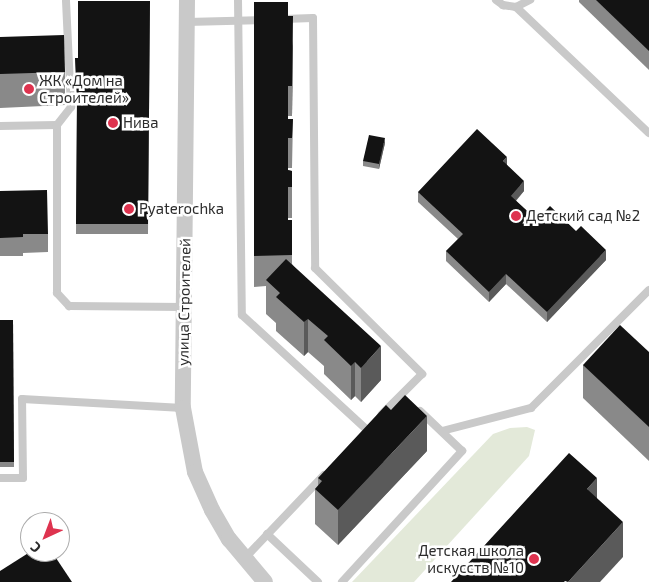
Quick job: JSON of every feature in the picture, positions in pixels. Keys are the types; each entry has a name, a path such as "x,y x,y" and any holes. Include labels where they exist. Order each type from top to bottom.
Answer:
{"street":[{"name":"улица Строителей","path":"187,0 183,408 195,472 212,510 244,559 265,582"}],"lane":[{"path":"66,0 71,107 57,125 57,293 69,306 184,307"},
{"path":"238,0 242,315 373,424"},
{"path":"496,0 503,5 516,7 649,133"},
{"path":"516,7 530,0"},
{"path":"187,22 313,18 315,268 422,374 361,437"},
{"path":"0,126 57,125"},
{"path":"442,431 531,408 649,290"},
{"path":"402,394 409,400"},
{"path":"0,478 23,478 22,399 183,408"},
{"path":"342,582 462,451 416,406"},
{"path":"244,559 327,472"},
{"path":"267,534 318,582"}],"green space":[{"path":"527,427 535,430 529,456 414,582 352,582 493,434 510,428"}],"building":[{"path":"596,0 649,0 649,51"},
{"name":"Нива","path":"78,1 150,1 148,224 76,224 77,96 75,58 78,58"},
{"path":"254,2 288,2 288,16 293,16 292,86 288,86 288,119 293,119 292,138 288,138 288,170 292,171 292,187 288,187 288,220 292,220 292,255 254,256"},
{"path":"64,35 65,72 0,74 0,37"},
{"path":"477,129 507,157 503,161 524,181 511,196 537,220 550,206 576,231 581,226 606,250 547,312 506,274 489,292 446,251 463,234 418,192"},
{"path":"369,135 385,138 379,164 363,161"},
{"path":"47,190 48,234 23,234 23,237 0,238 0,191"},
{"path":"286,259 381,346 361,368 355,362 351,366 324,340 328,336 308,319 304,322 276,297 280,293 266,280"},
{"path":"0,320 13,320 14,462 0,462"},
{"path":"620,325 649,352 649,427 583,365"},
{"path":"405,395 427,416 338,510 315,489 322,481 318,478 386,405 391,410"},
{"path":"569,453 597,478 587,489 623,522 568,582 451,582"},
{"path":"20,558 20,562 59,562 72,582 0,582 0,571"}],"place":[{"name":"ЖК «Дом на Строителей»","path":"29,89"},
{"name":"Нива","path":"113,123"},
{"name":"Pyaterochka","path":"129,209"},
{"name":"Детский сад №2","path":"516,216"},
{"name":"Детская школа искусств №10","path":"534,559"}]}
